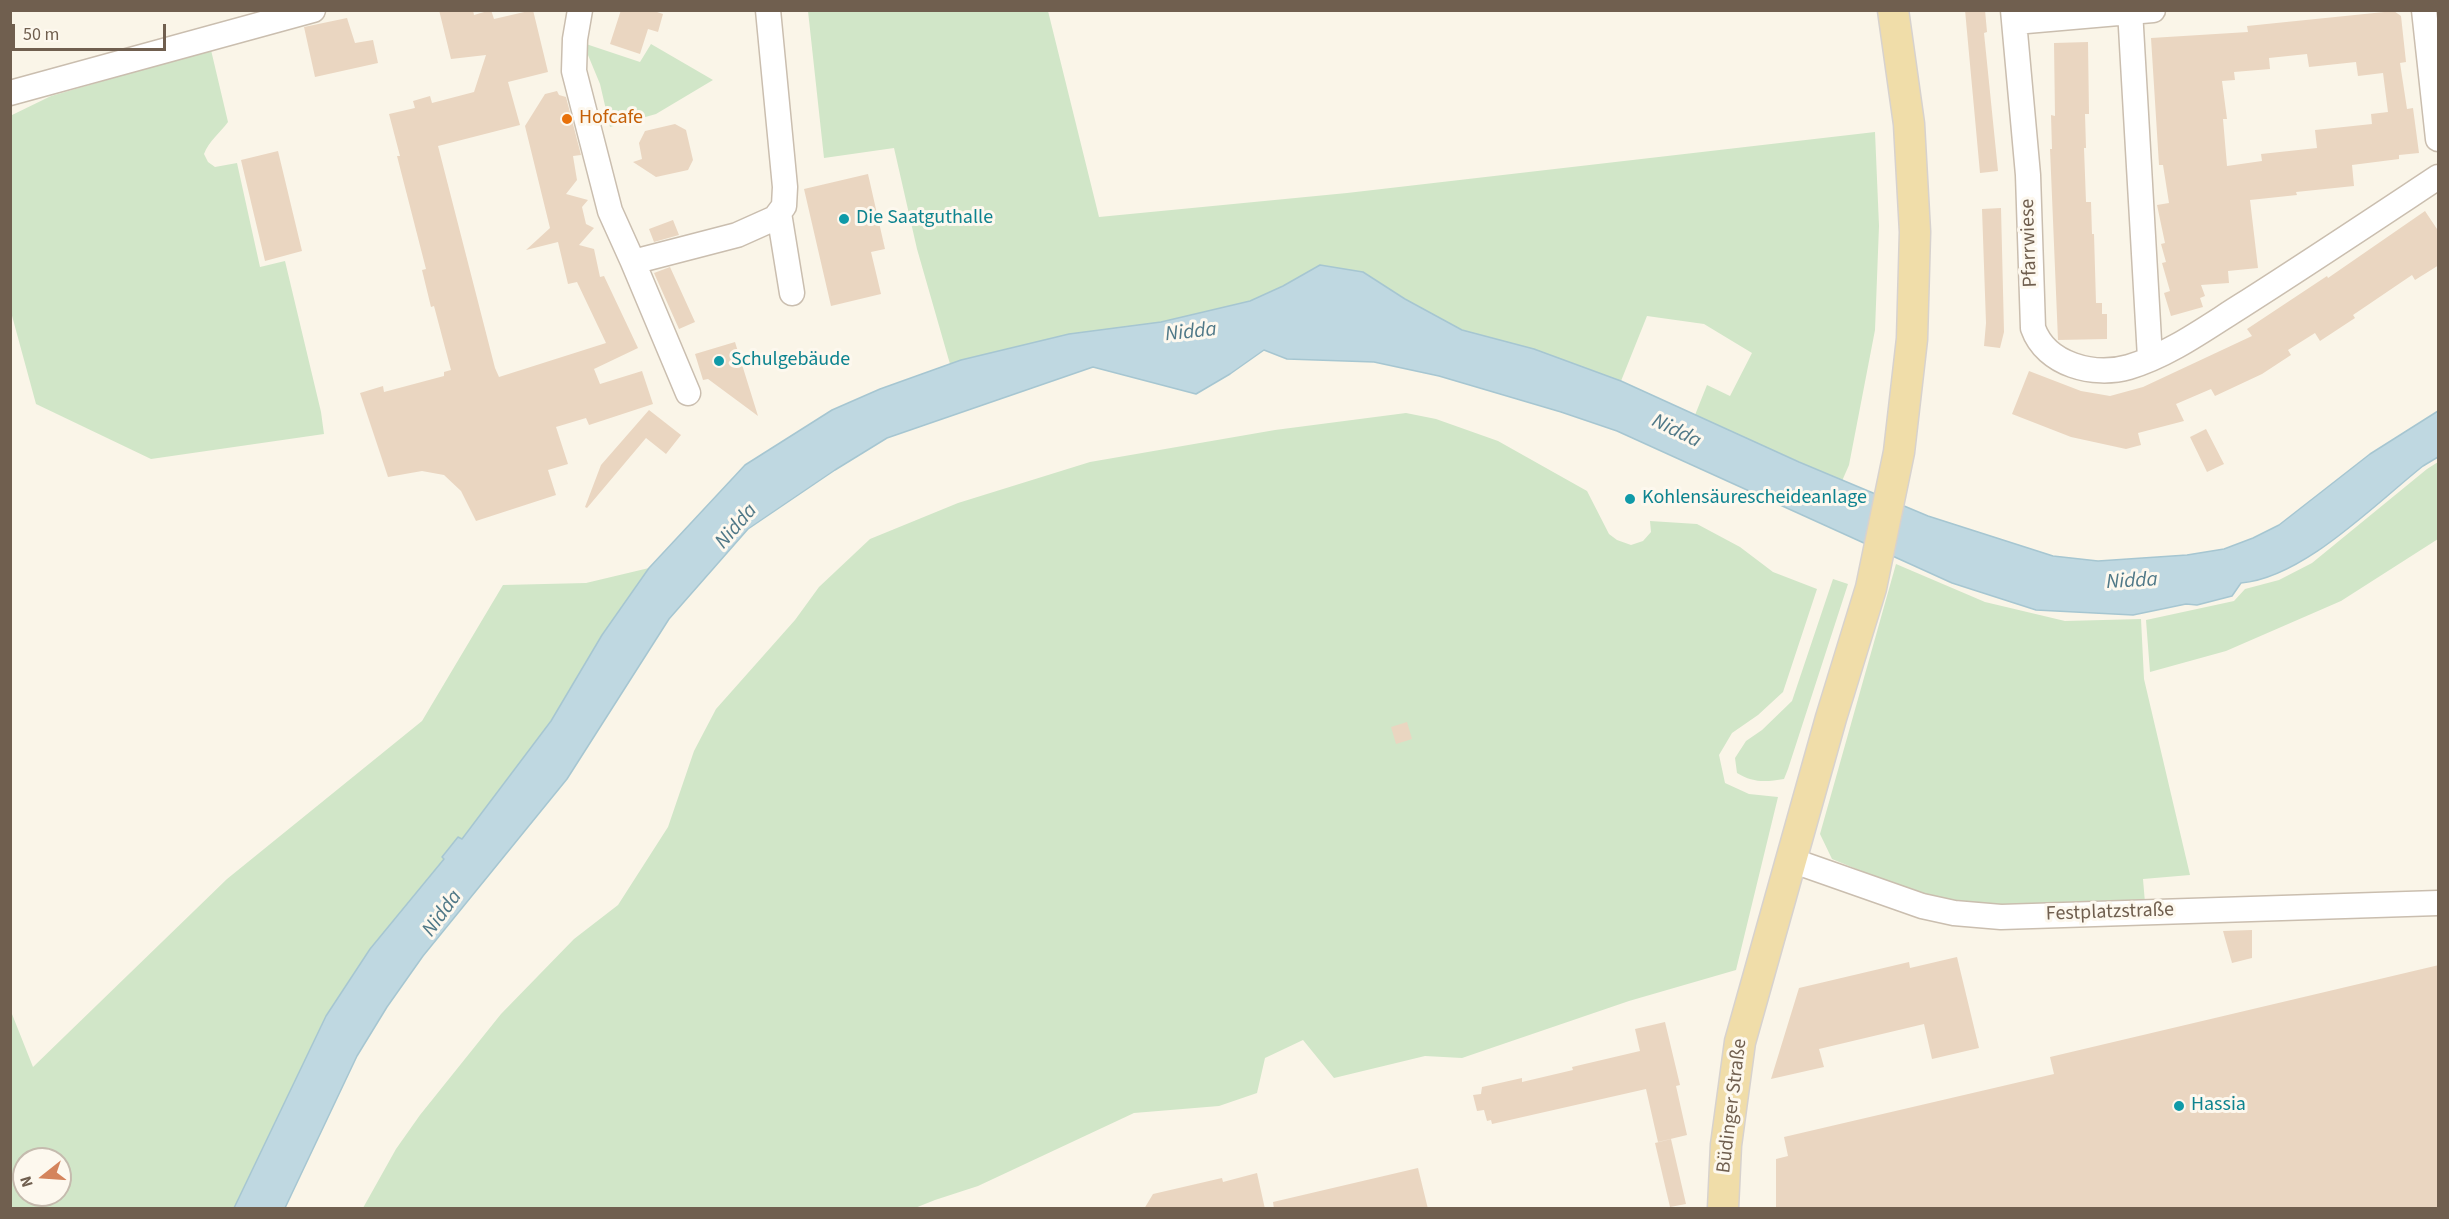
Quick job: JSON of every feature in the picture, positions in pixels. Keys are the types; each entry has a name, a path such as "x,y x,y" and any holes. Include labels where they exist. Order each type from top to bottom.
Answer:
{"main road":[{"name":"Büdinger Straße","path":"1723,1209 1726,1145 1733,1083 1748,1005 1865,608 1882,539 1899,452 1912,339 1915,232 1909,124 1893,10"}],"street":[{"path":"10,93 313,10"},
{"path":"580,10 575,39 574,71 610,211 688,393"},
{"path":"633,262 737,235 775,218 784,206 785,187 768,10"},
{"path":"2424,10 2439,139"},
{"name":"Pfarrwiese","path":"2150,358 2138,11 2014,16 2028,175 2032,328 2036,338 2054,356 2069,364 2090,369 2127,367 2150,358 2212,324 2439,177"},
{"path":"779,213 792,293"},
{"name":"Festplatzstraße","path":"1791,860 1922,906 1976,915 2013,916 2439,903"}],"green space":[{"path":"808,11 1048,11 1099,217 1347,193 1875,132 1879,226 1875,330 1849,465 1842,481 1695,415 1707,385 1730,396 1752,353 1704,324 1647,316 1621,381 1534,349 1462,330 1405,299 1363,272 1283,286 1250,301 1161,322 1069,334 950,364 917,249 894,148 824,158"},
{"path":"583,43 640,62 651,44 713,80 656,114 610,127 600,84"},
{"path":"211,50 228,122 204,154 208,162 215,167 237,163 260,267 285,261 321,412 324,434 151,459 36,404 11,312 10,116 51,96"},
{"path":"1406,413 1436,419 1498,441 1587,491 1609,534 1617,540 1631,545 1643,541 1651,532 1650,521 1697,524 1740,547 1773,572 1817,589 1783,692 1758,715 1732,733 1719,755 1725,783 1749,794 1778,797 1736,970 1629,1001 1462,1058 1425,1056 1334,1078 1303,1040 1265,1058 1257,1093 1219,1106 1134,1113 978,1186 915,1208 363,1208 396,1149 420,1115 501,1014 574,939 618,905 668,827 694,751 716,709 795,620 819,587 870,539 958,503 1090,462 1275,430"},
{"path":"2438,462 2438,539 2341,601 2226,651 2150,672 2146,620 2234,601 2245,589 2279,580 2312,563"},
{"path":"1896,564 1985,602 2065,621 2141,619 2144,679 2190,875 2143,879 2145,903 1972,908 1888,882 1832,859 1820,834"},
{"path":"649,568 602,635 551,721 462,839 458,838 442,857 444,859 370,949 326,1016 234,1208 11,1208 10,1009 33,1067 227,879 422,721 503,585 586,583"},
{"path":"1833,579 1848,584 1784,779 1760,781 1749,779 1737,773 1735,758 1746,741 1762,730 1792,701"}],"water":[{"name":"Nidda","path":"1320,265 1363,272 1405,299 1462,330 1534,349 1621,381 1799,462 1928,516 2053,556 2098,561 2187,555 2224,549 2279,525 2370,454 2438,411 2438,457 2423,466 2360,519 2313,554 2265,578 2241,583 2232,596 2197,605 2186,604 2133,615 2036,610 1952,583 1617,431 1439,376 1374,362 1287,359 1264,350 1196,394 1093,367 887,438 748,529 669,619 567,779 423,956 387,1007 357,1056 285,1208 234,1208 326,1016 370,949 444,859 442,857 458,837 462,839 551,721 602,635 649,568 745,465 832,410 880,389 961,360 1069,334 1161,322 1250,301"}],"building":[{"path":"439,10 473,10 474,15 491,10 494,19 533,10 548,72 508,82 520,125 438,146 499,377 606,343 577,282 568,284 558,242 526,250 550,228 525,126 545,94 557,91 559,95 566,97 581,155 573,156 577,180 566,194 588,200 582,207 586,224 594,228 579,245 594,249 600,277 604,276 638,348 594,369 600,384 642,371 653,404 589,425 586,418 556,427 568,464 548,470 556,495 476,521 461,491 444,475 422,471 388,477 360,393 383,386 384,392 444,376 444,372 451,370 422,270 426,269 397,156 400,156 389,114 415,108 413,101 430,96 432,103 474,92 486,55 451,59"},
{"path":"621,10 651,10 663,14 658,32 648,29 640,54 610,44"},
{"path":"1965,10 1985,10 1987,32 1984,33 1998,171 1980,173"},
{"path":"2394,11 2401,16 2406,62 2400,63 2407,109 2413,108 2419,153 2399,155 2399,159 2352,165 2354,186 2250,200 2258,268 2228,271 2229,283 2201,285 2205,296 2200,298 2203,307 2171,316 2164,293 2170,291 2162,263 2166,262 2161,244 2165,243 2157,205 2169,203 2163,165 2159,165 2151,38 2248,32 2247,26","holes":["2307,54 2309,67 2356,62 2358,76 2383,73 2388,112 2371,114 2372,124 2315,130 2317,148 2261,154 2262,161 2227,166 2223,119 2227,119 2222,81 2235,80 2234,72 2270,69 2269,58"]},
{"path":"347,18 355,43 373,40 378,63 315,77 304,27"},
{"path":"2088,42 2089,114 2085,114 2086,148 2084,148 2086,202 2091,202 2096,303 2102,303 2102,314 2107,314 2107,339 2058,340 2050,149 2052,149 2051,115 2055,116 2054,43"},
{"path":"675,124 686,130 693,160 688,170 656,177 633,162 642,159 639,143 645,131"},
{"path":"278,151 302,251 265,261 241,160"},
{"name":"Die Saatguthalle","path":"868,174 885,249 871,252 881,294 831,306 804,189"},
{"path":"2001,208 2004,332 2000,348 1984,346 1986,323 1982,209"},
{"path":"2425,211 2439,232 2439,265 2415,280 2412,275 2353,315 2355,318 2320,341 2315,333 2288,350 2291,355 2262,374 2215,396 2211,389 2176,404 2184,421 2138,433 2141,445 2126,449 2071,437 2012,414 2029,371 2081,391 2110,396 2143,387 2252,336 2247,329 2327,276 2328,278"},
{"path":"673,220 679,235 654,242 649,229"},
{"path":"670,267 695,322 679,329 654,273"},
{"path":"735,342 758,416 708,379 703,380 695,354"},
{"path":"649,410 681,435 666,454 646,438 587,508 585,507 601,465"},
{"path":"2206,429 2224,464 2207,472 2190,437"},
{"path":"1407,722 1412,739 1396,744 1391,727"},
{"path":"2252,930 2252,958 2232,963 2223,931"},
{"path":"1957,957 1979,1048 1932,1059 1924,1024 1819,1049 1824,1067 1771,1079 1799,988 1909,962 1910,968"},
{"name":"Hassia","path":"2439,965 2439,1209 1776,1209 1776,1159 1788,1156 1784,1137 2054,1074 2050,1057"},
{"path":"1665,1022 1680,1085 1676,1086 1687,1135 1658,1142 1646,1089 1492,1124 1491,1120 1487,1121 1484,1110 1477,1111 1473,1095 1481,1094 1482,1087 1522,1078 1522,1082 1573,1070 1572,1067 1640,1051 1635,1029"},
{"path":"1671,1139 1686,1204 1670,1207 1655,1143"},
{"path":"1418,1168 1428,1209 1274,1209 1273,1202"},
{"path":"1257,1173 1265,1209 1144,1209 1153,1194 1222,1178 1223,1182"}],"place":[{"name":"Hofcafe","path":"567,119"},
{"name":"Die Saatguthalle","path":"844,219"},
{"name":"Schulgebäude","path":"719,361"},
{"name":"Kohlensäurescheideanlage","path":"1630,499"},
{"name":"Hassia","path":"2179,1106"}]}
